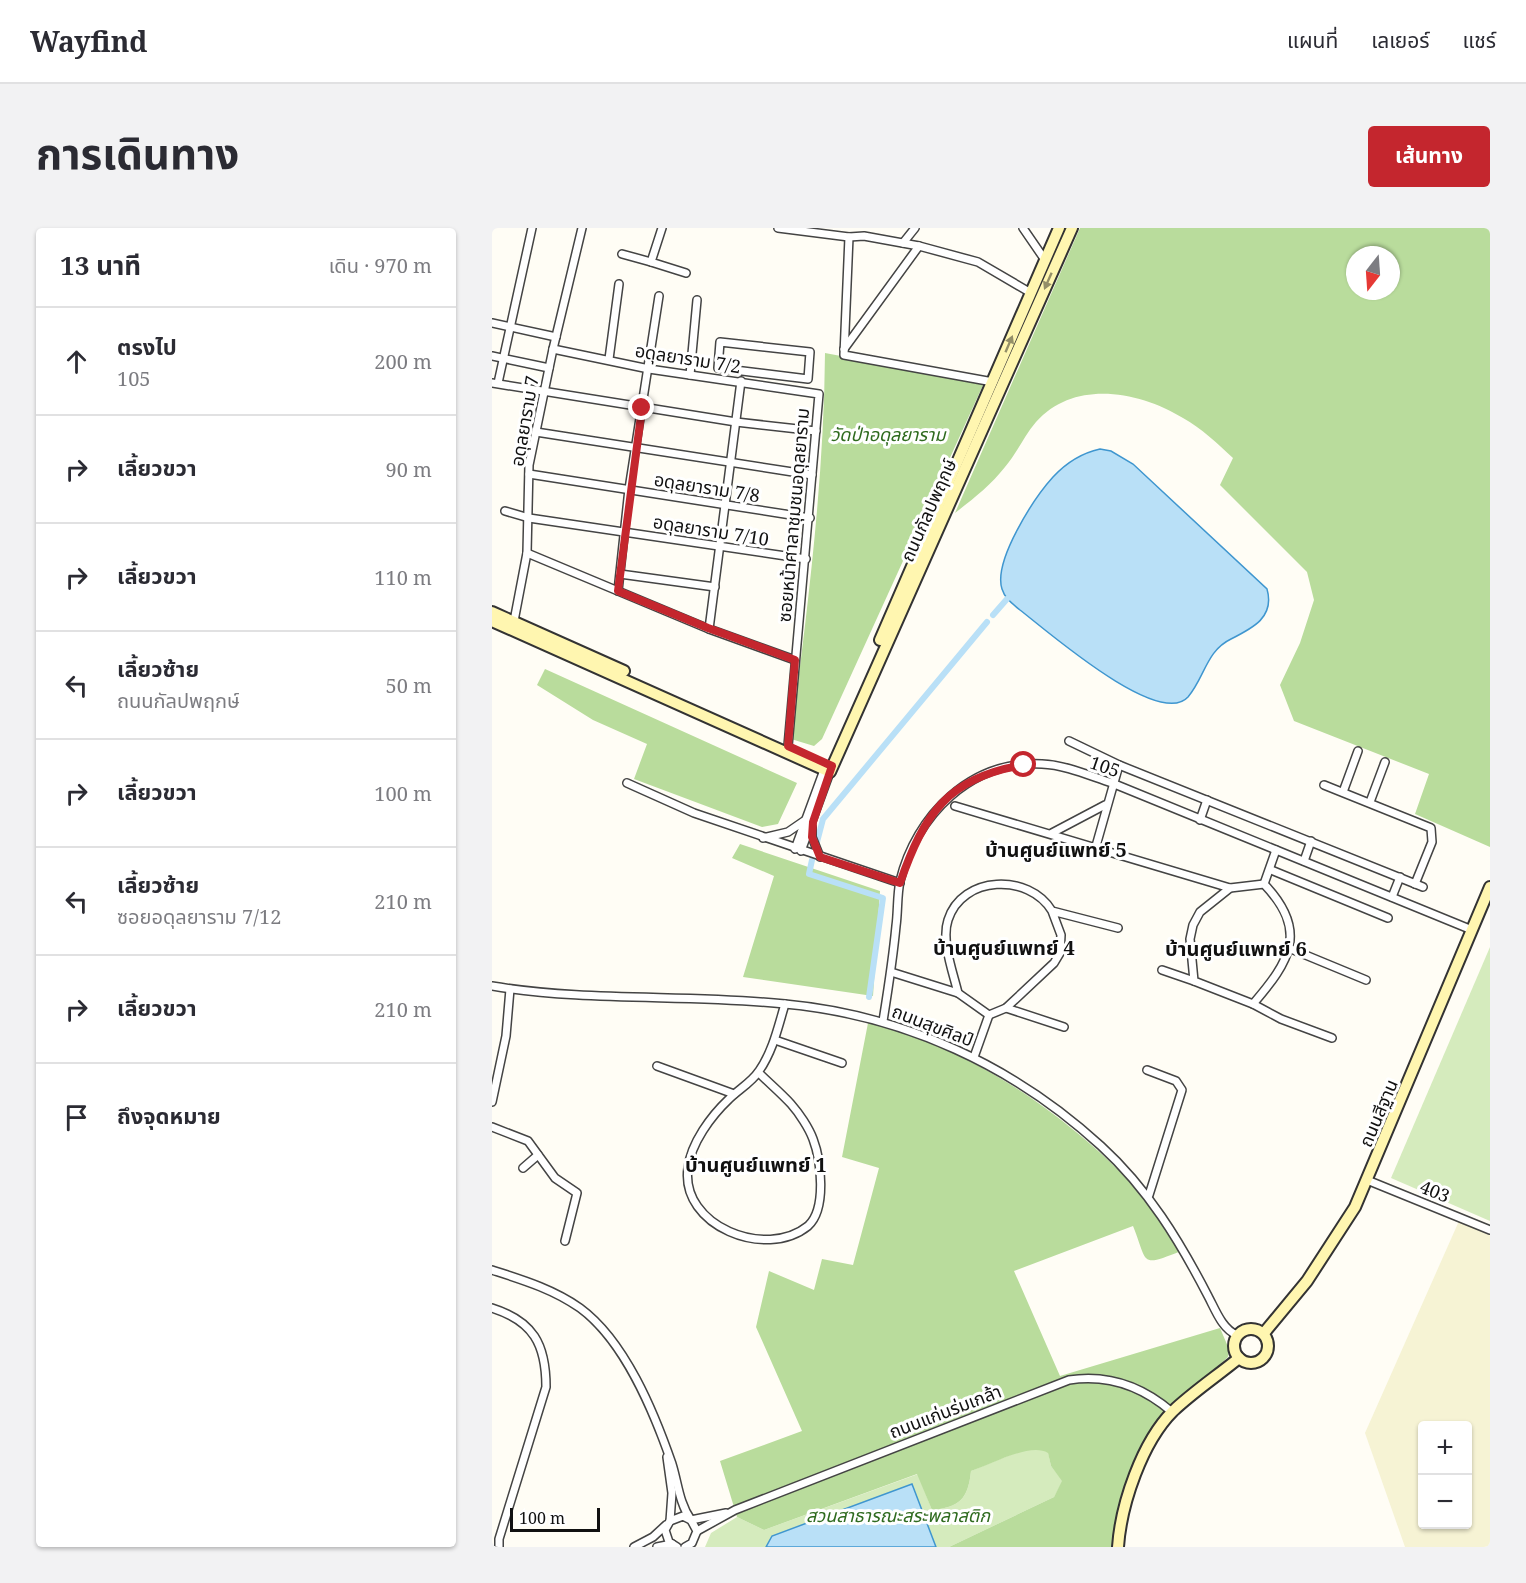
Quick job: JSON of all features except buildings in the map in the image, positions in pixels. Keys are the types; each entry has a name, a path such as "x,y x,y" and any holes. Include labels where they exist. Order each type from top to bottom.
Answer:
{"main road":[{"name":"ถนนกัลปพฤกษ์","path":"962,462 993,382 1059,228"},
{"name":"ถนนกัลปพฤกษ์","path":"828,768 962,462 1072,228"},
{"path":"492,612 788,746 828,768"},
{"path":"492,621 828,768"},
{"name":"ถนนสีฐาน","path":"1264,1333 1331,1248 1368,1180 1490,887"},
{"path":"1253,1328 1264,1333 1269,1347 1262,1359 1253,1363 1239,1358 1234,1349 1237,1335 1253,1328"},
{"path":"1118,1547 1129,1486 1150,1446 1172,1412 1239,1358"}],"street":[{"path":"532,228 503,358 495,383 642,408 816,431"},
{"name":"อดุลยาราม 7","path":"514,621 527,553 529,474 536,432 582,228"},
{"path":"651,262 662,228"},
{"path":"778,228 849,237 866,232 978,262 1031,293"},
{"path":"903,243 915,228"},
{"path":"1023,228 1045,260"},
{"path":"849,237 844,355 993,382"},
{"path":"844,349 919,246"},
{"path":"622,254 686,273"},
{"path":"609,359 619,284"},
{"path":"618,591 629,489 659,296"},
{"path":"690,375 697,300"},
{"path":"492,323 556,337"},
{"path":"720,342 810,352 808,379 765,374 718,368 720,342"},
{"name":"อดุลยาราม 7/2","path":"553,349 649,369 819,394"},
{"path":"492,356 549,368"},
{"path":"763,385 765,374"},
{"path":"708,628 727,505 741,381"},
{"name":"ซอยหน้าศาลาชุมชนอดุลยาราม","path":"788,746 810,518 819,394"},
{"path":"536,432 812,475"},
{"name":"อดุลยาราม 7/8","path":"529,474 810,518"},
{"name":"อดุลยาราม 7/10","path":"505,511 529,518 806,559"},
{"path":"527,553 708,628 795,660"},
{"path":"620,574 715,588"},
{"path":"1069,741 1119,765 1423,887"},
{"path":"1343,792 1358,751"},
{"path":"1370,802 1385,762"},
{"name":"105","path":"883,1021 891,972 900,883 915,839 933,812 955,791 979,776 1008,767 1042,764 1064,768 1112,783 1472,930"},
{"path":"1096,846 1105,806 1119,765"},
{"path":"798,850 828,768"},
{"path":"627,783 694,813 900,883"},
{"path":"1324,785 1427,826 1433,832 1432,842 1415,884"},
{"path":"1200,820 1207,800"},
{"path":"955,806 1096,846 1230,888 1263,884"},
{"path":"1052,833 1105,806"},
{"path":"763,838 788,832 809,821"},
{"path":"809,821 812,837 820,857"},
{"path":"1304,861 1311,841"},
{"path":"1263,884 1271,870 1276,850"},
{"path":"1271,870 1388,918"},
{"path":"1392,897 1400,877"},
{"path":"958,993 946,932 953,908 966,893 975,888 1010,884 1047,902 1061,935 1060,953 1053,963 1006,1008 989,1015 974,1057"},
{"path":"1253,1004 1281,970 1291,949 1291,933 1286,913 1263,884"},
{"path":"1194,981 1190,939 1193,925 1200,912 1230,888"},
{"path":"1052,911 1118,928"},
{"path":"1291,949 1366,980"},
{"path":"1162,970 1253,1004 1332,1038"},
{"path":"891,972 958,993 989,1015"},
{"name":"ถนนสุขศิลป์","path":"492,986 572,995 785,1004 883,1021 974,1057 1018,1081 1076,1124 1115,1159 1149,1196 1185,1250 1220,1318 1237,1335"},
{"path":"492,1102 506,1036 510,989"},
{"path":"759,1073 792,1105 813,1138 821,1194 810,1224 797,1233 764,1239 734,1234 708,1218 690,1190 687,1177 692,1152 709,1123 734,1094 759,1073 775,1040 785,1004"},
{"path":"1006,1008 1064,1027"},
{"path":"775,1040 842,1064"},
{"path":"657,1066 734,1094"},
{"path":"1147,1070 1176,1080 1182,1090 1149,1196"},
{"path":"492,1127 528,1141 555,1179 577,1192 565,1241"},
{"path":"523,1168 538,1155"},
{"name":"403","path":"1368,1180 1490,1230"},
{"path":"492,1270 549,1290 591,1317 616,1345 645,1398 667,1454 684,1510 697,1531 696,1543 685,1547"},
{"path":"492,1308 519,1318 532,1332 544,1359 546,1376 536,1423 499,1539 499,1547"},
{"name":"ถนนแก่นร่มเกล้า","path":"732,1511 1051,1386 1084,1377 1119,1382 1155,1397 1172,1412"},
{"path":"667,1454 672,1493 669,1522 665,1534 675,1546"},
{"path":"634,1547 658,1533 678,1517 691,1520 732,1511"},
{"path":"697,1531 732,1511"},
{"path":"657,1547 675,1546"}],"shaded area":[{"path":"1459,1221 1490,1235 1490,1547 1405,1547 1365,1433"}],"green space":[{"path":"1080,228 1490,228 1490,847 1415,814 1429,774 1294,721 1280,685 1300,643 1314,600 1307,572 1220,485 1233,458 1190,422 1147,401 1127,396 1107,394 1069,399 1051,408 1036,422 1000,474 982,492 955,513"},
{"name":"วัดป่าอดุลยาราม","path":"825,353 984,383 822,739 814,746 791,739 818,499"},
{"path":"545,669 797,783 778,824 762,827 634,779 647,744 593,720 537,685"},
{"path":"740,844 880,891 873,996 743,977 774,876 732,858"},
{"path":"1490,947 1490,1221 1391,1178"},
{"path":"868,1023 906,1033 944,1049 1019,1090 1054,1115 1088,1142 1145,1198 1181,1251 1158,1259 1147,1259 1133,1226 1014,1271 1060,1376 1220,1328 1229,1349 1228,1357 1163,1417 1129,1486 1118,1547 949,1547 1054,1497 1062,1481 1051,1466 1048,1453 1040,1450 1021,1452 971,1471 970,1481 964,1495 955,1504 941,1509 932,1510 917,1474 764,1530 737,1517 720,1461 802,1431 756,1327 769,1271 814,1290 822,1259 853,1265 879,1168 842,1157"},
{"name":"สวนสาธารณะสระพลาสติก","path":"1041,1448 1048,1452 1051,1466 1063,1481 1054,1497 949,1547 705,1547 711,1533 737,1517 764,1530 918,1474 932,1510 949,1507 964,1495 970,1481 971,1471 1020,1451"}],"water":[{"path":"1100,449 1111,451 1133,464 1267,589 1269,599 1265,614 1254,626 1216,650 1188,697 1174,703 1153,700 1103,673 1015,606 1003,593 1001,577 1009,547 1036,499 1063,467 1081,456"},
{"path":"912,1484 936,1547 766,1547 772,1536"}],"waterway":[{"path":"993,615 1007,599"},
{"path":"817,842 823,819 987,622"},
{"path":"812,860 809,874 883,898 869,997"}],"district":[{"name":"บ้านศูนย์แพทย์ 5","path":"1056,849"},
{"name":"บ้านศูนย์แพทย์ 4","path":"1004,947"},
{"name":"บ้านศูนย์แพทย์ 6","path":"1236,948"},
{"name":"บ้านศูนย์แพทย์ 1","path":"756,1164"}],"route":[{"path":"642,408 629,489 618,591 795,660 788,746 832,766 813,822 812,837 820,857 900,883 915,839 933,812 944,801 979,776 1008,767 1024,765"}]}
